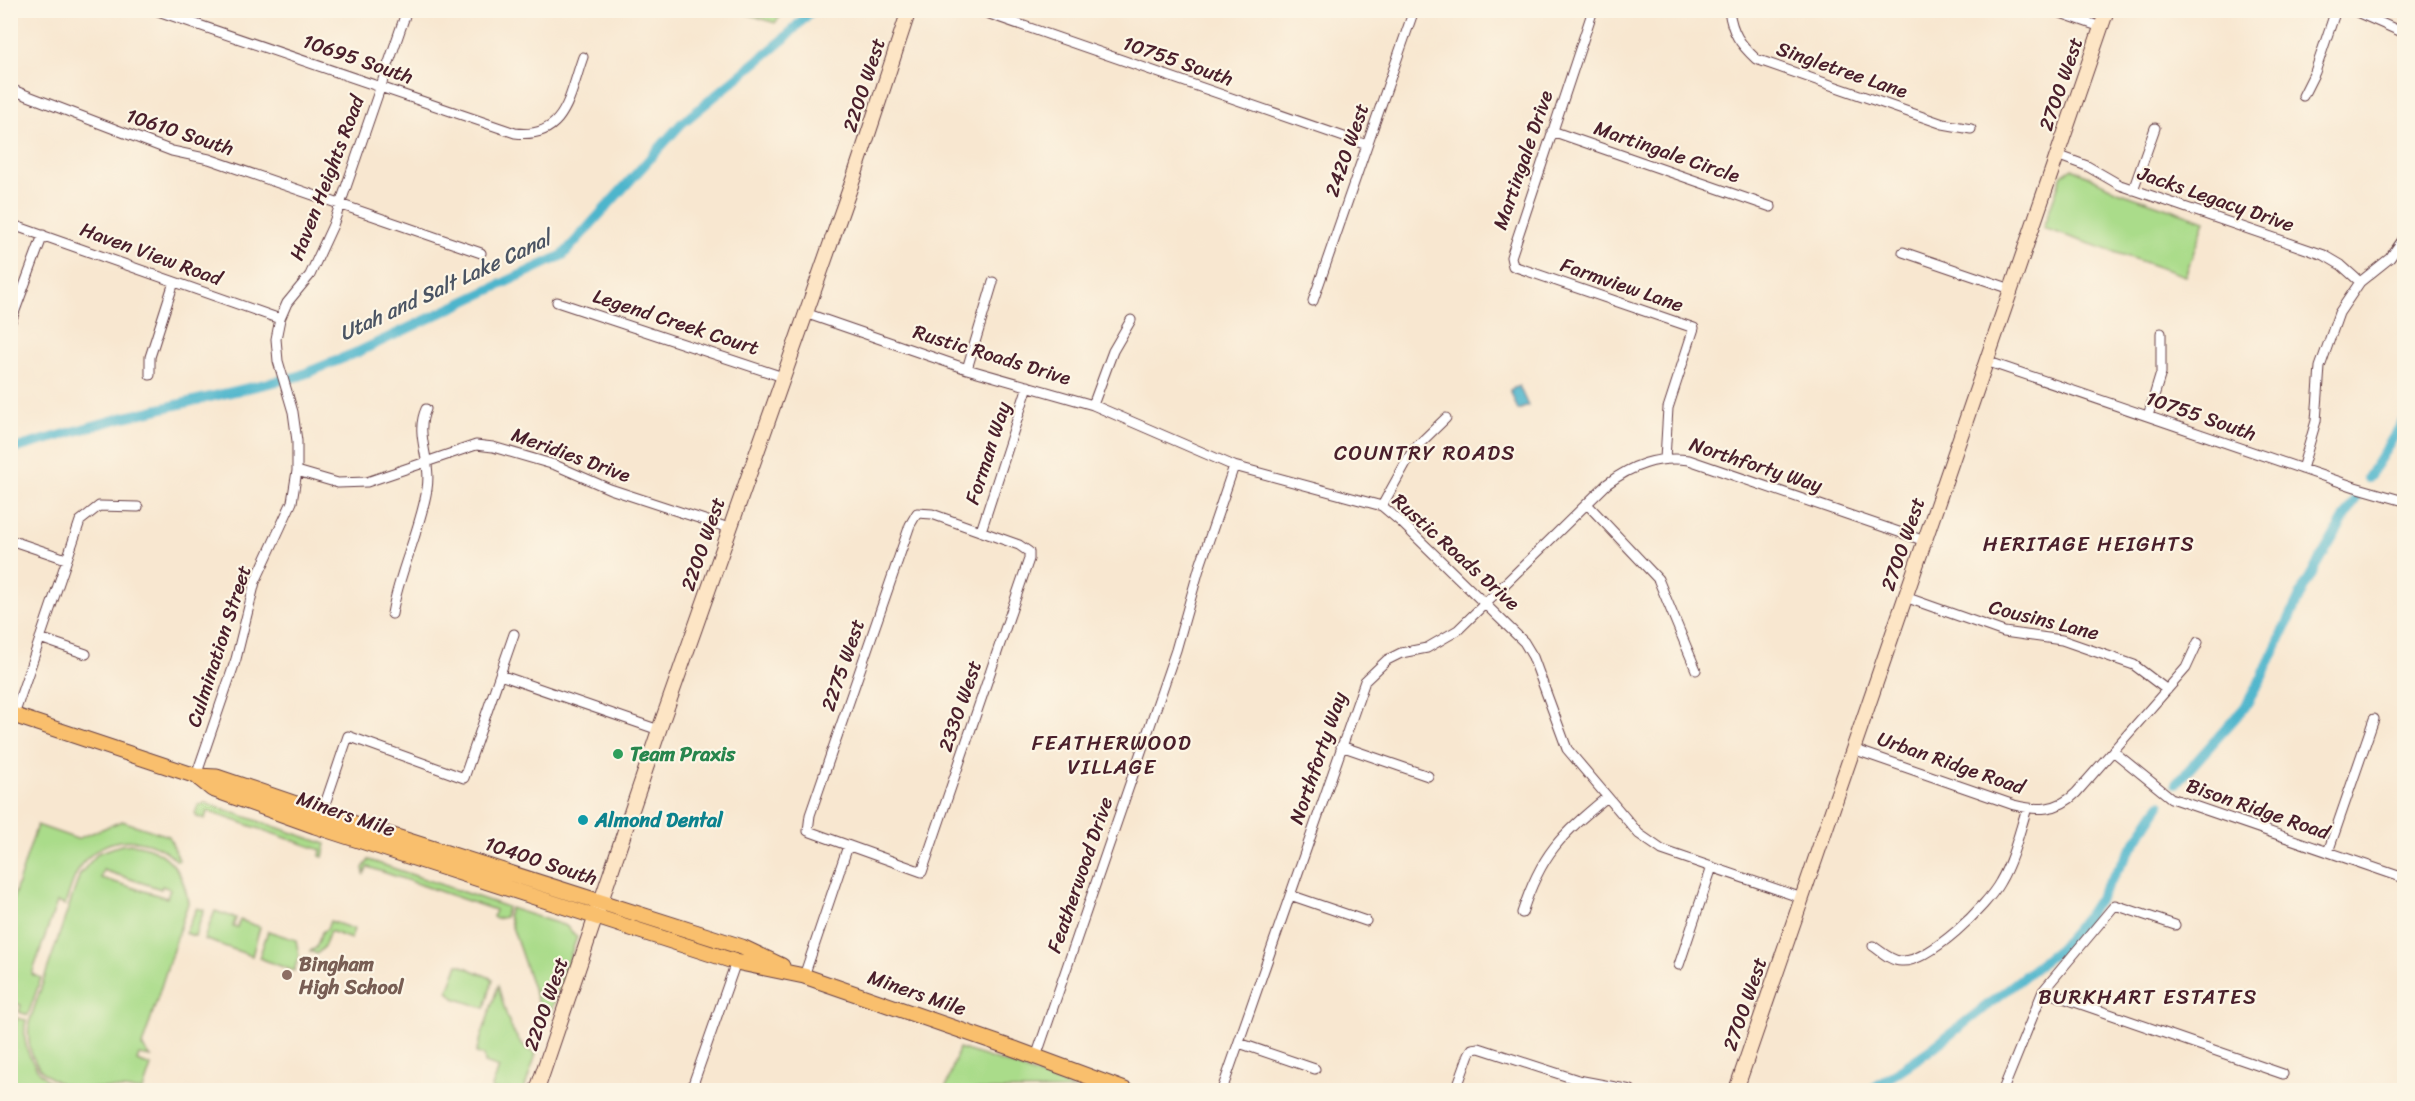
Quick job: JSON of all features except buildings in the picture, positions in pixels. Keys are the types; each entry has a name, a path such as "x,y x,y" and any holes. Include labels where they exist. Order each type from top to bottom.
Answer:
{"main road":[{"name":"Miners Mile","path":"12,715 196,776 217,777 370,828"},
{"name":"Miners Mile","path":"196,776 212,789 487,884"},
{"name":"10400 South","path":"370,828 742,947 804,976"},
{"name":"10400 South","path":"487,884 692,949"},
{"name":"Miners Mile","path":"692,949 736,962 804,976 1125,1090"}],"street":[{"name":"10695 South","path":"155,10 515,132 532,135 546,132 562,114 583,57"},
{"name":"Haven Heights Road","path":"286,388 276,339 280,319 287,303 310,276 340,204 407,10"},
{"name":"2200 West","path":"537,1090 729,528 857,168 909,10"},
{"name":"10755 South","path":"978,10 1367,145"},
{"name":"2420 West","path":"1313,301 1414,10"},
{"name":"Martingale Drive","path":"1513,266 1512,247 1593,10"},
{"name":"Singletree Lane","path":"1729,10 1731,26 1739,42 1756,59 1943,124 1971,129"},
{"path":"2052,10 2101,27"},
{"name":"2700 West","path":"1736,1090 2107,10"},
{"path":"2303,96 2315,72 2336,10"},
{"path":"2352,10 2404,33"},
{"name":"10610 South","path":"10,89 172,151 209,159 482,253"},
{"path":"2133,190 2155,128"},
{"name":"Martingale Circle","path":"1552,131 1772,207"},
{"name":"Jacks Legacy Drive","path":"2057,155 2133,190 2324,255 2341,265 2360,282"},
{"name":"Haven View Road","path":"10,224 280,319"},
{"path":"10,324 43,235"},
{"path":"2302,470 2316,421 2317,381 2338,313 2360,282 2385,263 2404,238"},
{"path":"1903,252 2011,289"},
{"name":"Farmview Lane","path":"1513,266 1694,328 1669,401 1665,459"},
{"path":"150,375 150,357 174,282"},
{"path":"967,369 993,282"},
{"name":"Legend Creek Court","path":"557,302 783,377"},
{"name":"Rustic Roads Drive","path":"805,313 967,369 1093,405 1234,466 1382,506 1485,602 1524,642 1533,657 1567,749 1639,834 1653,846 1802,898"},
{"path":"1093,405 1113,351 1131,320"},
{"path":"2148,416 2161,373 2161,333"},
{"name":"10755 South","path":"1986,361 2302,470 2404,501"},
{"name":"Forman Way","path":"981,531 1028,386"},
{"name":"Culmination Street","path":"196,776 236,659 248,600 292,502 297,471 297,441 293,412 286,388"},
{"path":"392,614 396,589 427,492 427,460 420,423 426,409"},
{"path":"1382,506 1413,450 1446,418"},
{"name":"Meridies Drive","path":"297,471 338,483 352,484 406,470 427,460 476,445 493,447 555,465 610,489 729,528"},
{"name":"Northforty Way","path":"1222,1090 1359,694 1375,669 1401,653 1427,648 1443,640 1620,474 1635,466 1665,459 1699,463 1925,541"},
{"name":"Featherwood Drive","path":"1036,1057 1174,657 1199,569 1234,466"},
{"path":"1587,504 1658,579 1696,670"},
{"path":"12,715 77,528 85,514 99,506 138,507"},
{"name":"2275 West","path":"848,846 808,831 810,815 910,525 917,513 932,514 981,531"},
{"name":"2330 West","path":"848,846 922,872 1027,566 1029,552 1019,545 981,531"},
{"path":"10,540 66,559"},
{"name":"Cousins Lane","path":"1905,597 2004,632 2062,640 2134,665 2167,690"},
{"path":"322,813 348,736 464,778 514,634"},
{"path":"40,638 86,654"},
{"name":"Urban Ridge Road","path":"1853,749 2027,808 2050,808 2067,801 2113,751 2189,664 2198,642"},
{"path":"500,675 659,730"},
{"path":"2328,852 2374,720"},
{"path":"1341,746 1428,776"},
{"name":"Bison Ridge Road","path":"2113,751 2171,798 2404,878"},
{"path":"1522,914 1542,861 1563,836 1607,797"},
{"path":"1873,946 1896,960 1915,959 1975,914 1992,896 2005,874 2027,808"},
{"path":"804,976 848,846"},
{"path":"1679,965 1712,867"},
{"path":"1290,894 1366,921"},
{"path":"2003,1090 2043,992 2115,905 2175,925"},
{"path":"691,1090 736,962"},
{"path":"2043,992 2283,1074"},
{"path":"1239,1043 1315,1069"},
{"path":"1456,1090 1472,1048 1479,1047 1578,1080 1631,1090"}],"green space":[{"path":"785,10 775,23 738,11"},
{"path":"2072,168 2118,191 2205,221 2185,276 2043,228 2062,175"},
{"path":"205,803 326,844 323,857 320,856 321,850 207,811 205,819 197,817 195,814 198,805"},
{"path":"122,821 169,836 179,860 177,861 167,852 155,846 130,840 105,846 94,852 78,872 65,905 57,902 32,974 41,978 28,1015 19,1012 21,1005 11,1002 11,905 37,825 77,839"},
{"path":"121,845 144,846 164,856 182,880 188,903 142,1046 151,1057 139,1055 137,1061 151,1066 143,1090 71,1086 58,1082 38,1066 32,1055 29,1023 80,874 98,853","holes":["103,870 161,889 162,886 170,889 167,898 101,878"]},
{"path":"369,860 507,907 505,917 496,919 493,917 495,910 368,867 364,874 363,868"},
{"path":"197,908 204,910 195,936 185,933"},
{"path":"510,908 566,926 577,937 550,1014 540,1009 508,915"},
{"path":"215,911 236,918 233,926 237,927 240,920 260,927 252,956 204,939"},
{"path":"330,921 354,929 351,939 330,931 324,947 317,954 310,951 316,948 322,932 327,929"},
{"path":"268,931 296,940 299,955 294,971 259,958"},
{"path":"458,964 493,979 485,1008 454,998 448,991"},
{"path":"498,986 515,1034 527,1049 536,1054 524,1090 491,1090 499,1068 485,1063 484,1055 476,1053"},
{"path":"17,1018 26,1020 25,1041 32,1061 45,1078 62,1090 33,1090 11,1082 11,1023 15,1024"},
{"path":"959,1048 1015,1066 1076,1090 945,1090"}],"water":[{"path":"1519,386 1528,406 1518,410 1510,390"}],"waterway":[{"name":"Utah and Salt Lake Canal","path":"10,450 121,418 299,376 358,352 563,255 681,124 784,39 812,10"},
{"path":"2368,478 2404,420"},
{"path":"2176,784 2245,707 2261,679 2304,587 2356,498"},
{"path":"1871,1090 1930,1050 2059,949 2086,918 2160,805"}],"place":[{"name":"Team Praxis","path":"618,754"},
{"name":"Almond Dental","path":"583,820"},
{"name":"Bingham High School","path":"287,975"}],"district":[{"name":"COUNTRY ROADS","path":"1425,453"},
{"name":"HERITAGE HEIGHTS","path":"2089,544"},
{"name":"FEATHERWOOD VILLAGE","path":"1112,755"},
{"name":"BURKHART ESTATES","path":"2148,997"}]}
